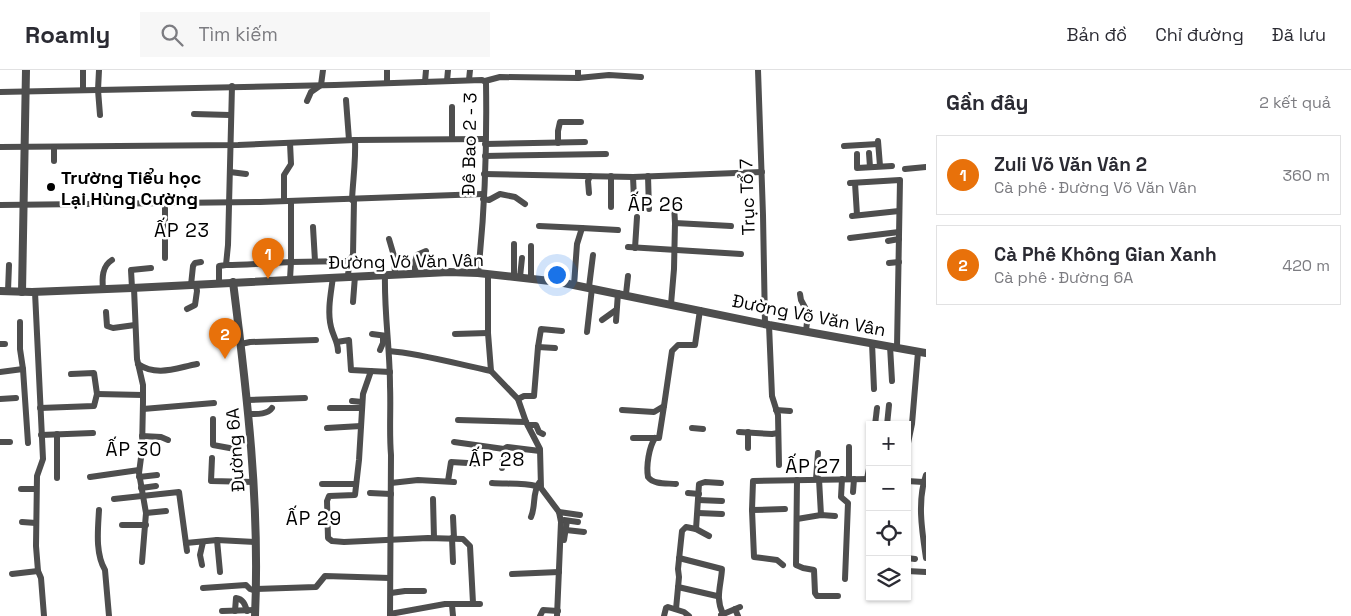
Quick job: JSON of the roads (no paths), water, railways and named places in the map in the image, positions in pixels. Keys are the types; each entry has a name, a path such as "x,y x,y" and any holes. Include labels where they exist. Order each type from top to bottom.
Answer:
{"street":[{"path":"22,292 26,70"},
{"path":"83,70 83,90"},
{"path":"100,70 98,90 100,115"},
{"path":"307,101 311,92 321,85 323,70"},
{"path":"386,83 387,70"},
{"path":"425,82 426,70"},
{"path":"447,81 448,70"},
{"path":"469,80 470,70"},
{"path":"497,70 497,78"},
{"path":"578,70 578,78"},
{"name":"Trục Tổ 7","path":"758,70 767,324 772,396 778,415 779,465"},
{"path":"485,81 524,74 578,78 610,74 638,74"},
{"name":"Đê Bao 2 - 3","path":"0,92 485,81 485,156 482,233 478,273"},
{"path":"226,265 232,86"},
{"path":"346,100 356,165 354,169 353,255 349,261 353,302"},
{"path":"452,107 452,139"},
{"path":"194,114 230,115"},
{"path":"558,143 560,122 581,122"},
{"path":"0,147 230,145 352,140 452,139 485,142 585,142"},
{"path":"290,143 291,164 283,180 287,201 291,262 290,279"},
{"path":"844,146 878,143 882,180"},
{"path":"54,147 54,161"},
{"path":"869,153 870,167"},
{"path":"485,156 606,154"},
{"path":"857,154 857,168 892,166"},
{"path":"905,169 926,167"},
{"path":"230,172 246,174"},
{"path":"484,174 632,177 762,172"},
{"path":"588,193 590,176"},
{"path":"611,207 612,176"},
{"path":"648,176 649,209"},
{"path":"632,177 634,199"},
{"path":"892,381 899,262 900,180 853,183 855,215 899,211"},
{"path":"0,205 165,204 483,196 489,200 500,194 515,197 525,204"},
{"path":"165,204 165,258"},
{"path":"671,304 675,223 674,206"},
{"path":"636,248 637,218"},
{"path":"675,223 731,226"},
{"path":"539,226 618,230"},
{"path":"314,227 315,261"},
{"path":"574,285 577,244 582,228"},
{"path":"850,238 899,236"},
{"path":"888,241 899,236"},
{"path":"389,239 394,256 395,274"},
{"path":"514,244 517,277"},
{"path":"531,246 531,279"},
{"path":"628,248 741,254"},
{"path":"416,273 415,262 417,255 426,251"},
{"path":"587,332 593,255"},
{"path":"517,277 522,258"},
{"path":"103,289 102,277 105,265 112,260"},
{"path":"219,282 219,266 260,265 268,262 349,261"},
{"path":"187,309 196,305 197,291 194,285 193,266 194,263 201,262"},
{"path":"889,263 899,262"},
{"path":"4,291 9,265"},
{"path":"142,562 146,525 146,513 139,473 143,395 138,364 131,270 151,268"},
{"name":"Đường Võ Văn Vân","path":"4,291 35,292 133,288 416,273 478,273 591,288 767,324 922,352"},
{"path":"488,274 488,333 492,371"},
{"path":"370,371 362,405 355,495 329,496 327,501 328,538 332,541 344,542 390,539 463,539 470,546 477,603 445,604 390,615 391,593 390,539 391,482 389,432 390,372 389,351 385,336 385,275"},
{"path":"616,321 616,310 628,276"},
{"path":"333,277 330,325 337,342 338,351"},
{"name":"Đường 6A","path":"234,282 254,482 256,590 253,612"},
{"path":"35,292 43,459 37,476 36,523 38,571 41,578 44,616"},
{"path":"800,294 808,313 806,331"},
{"path":"602,320 616,310"},
{"path":"633,438 659,438 672,350 678,345 695,345 700,310"},
{"path":"106,312 107,326 113,328 135,325"},
{"path":"20,322 20,349 28,443"},
{"path":"518,399 524,396 534,396 541,329 562,331"},
{"path":"455,334 488,333"},
{"path":"372,334 385,336"},
{"path":"380,350 385,336"},
{"path":"241,344 250,342 316,340"},
{"path":"337,342 350,340 351,370 390,372"},
{"path":"872,343 874,389"},
{"path":"538,347 555,348"},
{"path":"389,351 427,356 492,371 518,399 540,451 538,484 531,517"},
{"path":"911,429 922,352"},
{"path":"138,364 147,370 157,371 197,364"},
{"path":"0,372 23,369"},
{"path":"40,408 94,406 97,394 94,373 71,374"},
{"path":"97,394 143,395"},
{"path":"0,399 16,398"},
{"path":"247,400 305,398"},
{"path":"352,401 362,405"},
{"path":"143,409 214,403"},
{"path":"330,408 362,405"},
{"path":"887,421 889,405"},
{"path":"622,410 654,412 664,406"},
{"path":"248,414 270,412 272,408"},
{"path":"875,421 876,408"},
{"path":"776,410 790,411"},
{"path":"214,419 213,445 235,450"},
{"path":"458,420 527,423 536,425 539,432 543,434"},
{"path":"327,428 361,426"},
{"path":"692,428 704,429"},
{"path":"738,432 778,433"},
{"path":"748,432 748,448"},
{"path":"41,435 93,433"},
{"path":"57,434 57,478"},
{"path":"142,436 161,437 168,440"},
{"path":"655,438 647,472 648,477 651,481 676,484"},
{"path":"0,442 10,442"},
{"path":"454,442 504,449 507,447 540,451"},
{"path":"845,579 848,504 841,497 848,479 849,447"},
{"path":"502,468 504,449"},
{"path":"818,453 817,479 821,515"},
{"path":"212,458 211,481 254,482"},
{"path":"391,482 418,480 451,482 451,462 484,464"},
{"path":"90,476 139,473 157,475"},
{"path":"926,475 924,486 926,558"},
{"path":"848,479 854,492"},
{"path":"783,565 777,560 754,557 753,481 866,479"},
{"path":"797,480 796,566 814,570 815,593 817,596 838,596"},
{"path":"696,529 699,484 705,482 721,483"},
{"path":"911,482 924,486"},
{"path":"492,483 510,485 538,484"},
{"path":"322,484 356,484"},
{"path":"538,484 562,517 566,530 564,540"},
{"path":"141,488 156,486"},
{"path":"20,489 36,489"},
{"path":"114,499 180,492 187,551"},
{"path":"370,493 391,494"},
{"path":"688,493 722,501"},
{"path":"433,499 434,538"},
{"path":"752,510 784,509"},
{"path":"99,510 98,544 102,565 105,570 110,616"},
{"path":"146,513 166,511"},
{"path":"698,513 722,514"},
{"path":"562,517 580,514"},
{"path":"797,519 821,515 835,516"},
{"path":"453,517 453,562"},
{"path":"562,517 578,522"},
{"path":"540,616 543,610 558,613 562,517"},
{"path":"22,522 36,523"},
{"path":"122,525 146,525"},
{"path":"676,609 682,531 686,528 696,529 709,536"},
{"path":"566,530 584,532"},
{"path":"186,544 217,540 256,542"},
{"path":"217,540 220,572"},
{"path":"202,565 200,555 203,542"},
{"path":"679,558 721,568 717,596 721,615 738,608 738,616"},
{"path":"12,574 38,571"},
{"path":"911,571 926,572"},
{"path":"512,574 559,572"},
{"path":"203,588 246,585 250,589 256,590 316,587 325,576 390,578"},
{"path":"678,587 717,596"},
{"path":"391,593 405,590 424,591"},
{"path":"235,611 236,598 245,603 253,612"},
{"path":"452,605 453,616"},
{"path":"664,616 667,607 676,609 689,616"},
{"path":"222,611 253,612"}],"place":[{"name":"Trường Tiểu học Lại Hùng Cường","path":"51,187"},
{"name":"Zuli Võ Văn Vân 2","path":"268,279"},
{"name":"Cà Phê Không Gian Xanh","path":"225,359"}],"district":[{"name":"ẤP 26","path":"656,204"},
{"name":"ẤP 23","path":"182,230"},
{"name":"ẤP 30","path":"134,449"},
{"name":"ẤP 28","path":"497,459"},
{"name":"ẤP 27","path":"813,466"},
{"name":"ẤP 29","path":"314,518"}]}
